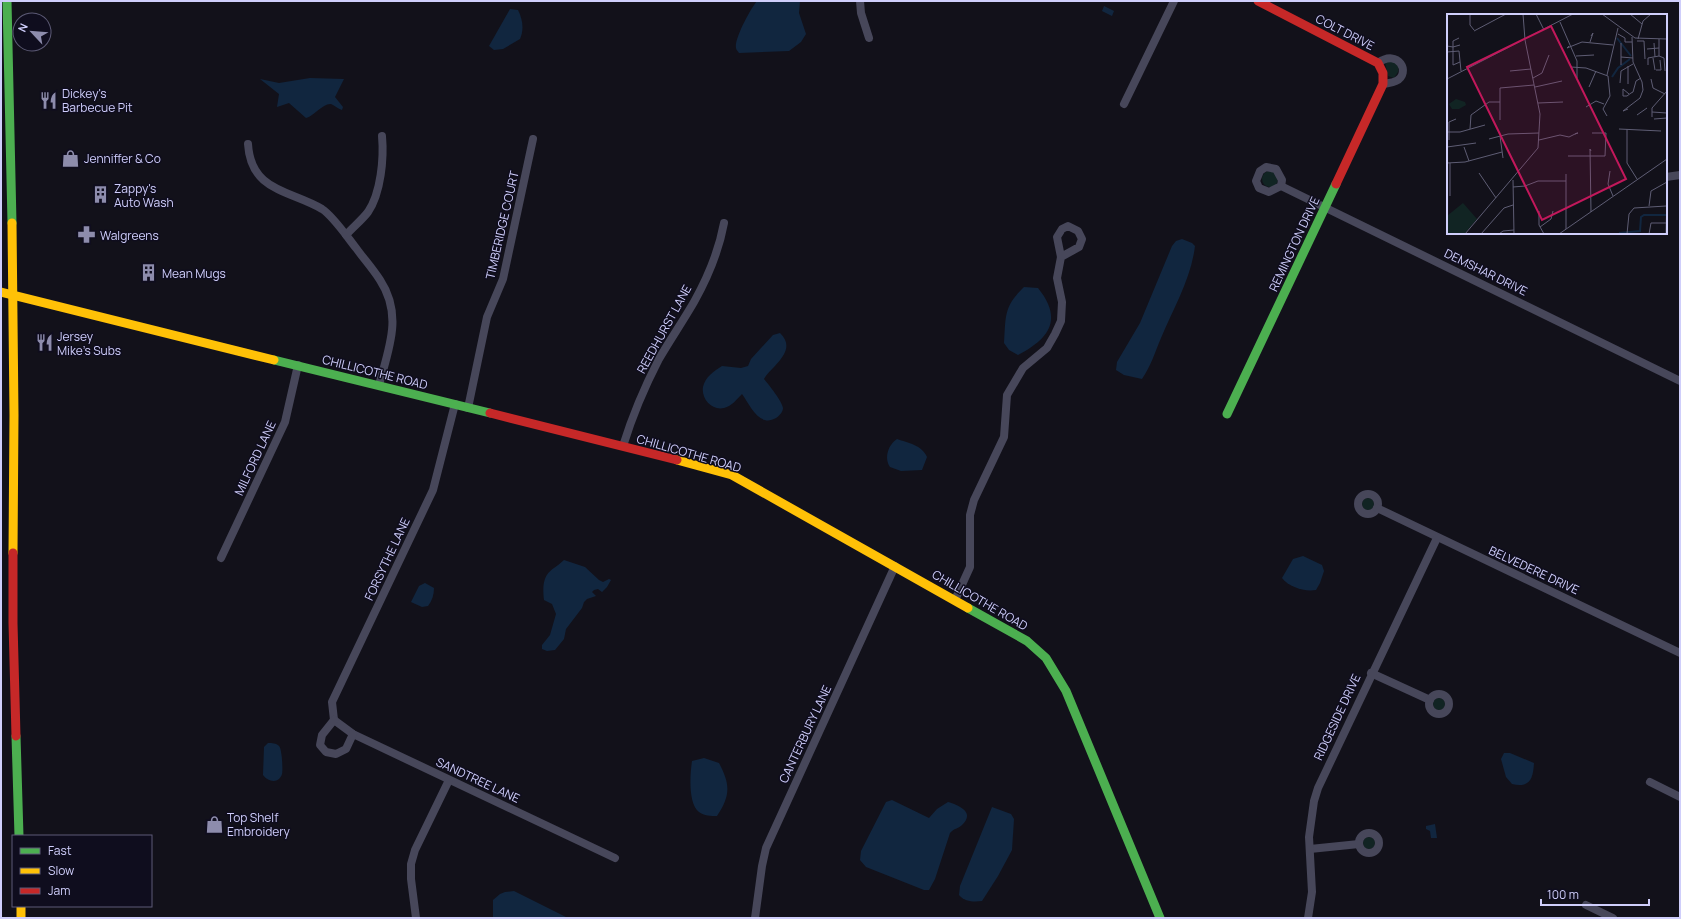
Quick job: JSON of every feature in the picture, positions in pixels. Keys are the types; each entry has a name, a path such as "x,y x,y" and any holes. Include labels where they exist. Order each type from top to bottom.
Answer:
{"street":[{"path":"7,1 5,76 10,134 11,296 14,415 13,623 19,835"},
{"path":"860,1 861,13 869,38"},
{"path":"1124,104 1174,1"},
{"name":"COLT DRIVE","path":"1258,1 1378,63 1383,72 1383,84 1395,82 1400,78 1403,68 1397,59 1390,57 1384,58 1378,63"},
{"name":"REMINGTON DRIVE","path":"1227,414 1383,84"},
{"path":"346,235 368,212 376,195 384,153 382,136"},
{"name":"TIMBERIDGE COURT","path":"468,408 487,316 504,279 533,139"},
{"path":"248,144 251,165 261,179 278,189 324,210 346,235 380,280 390,300 393,317 392,333 379,385"},
{"path":"1667,177 1680,175"},
{"name":"DEMSHAR DRIVE","path":"1281,186 1325,206 1680,381"},
{"name":"REEDHURST LANE","path":"623,446 629,425 659,360 695,300 712,264 718,249 724,223"},
{"path":"955,600 970,567 970,515 974,500 1004,436 1007,395 1023,368 1047,348 1061,321 1062,302 1057,278 1061,257"},
{"name":"CHILLICOTHE ROAD","path":"1,292 11,296 298,365 623,446 732,476 782,501 1027,641 1046,658 1066,691 1160,918"},
{"name":"MILFORD LANE","path":"221,558 285,422 298,365"},
{"name":"FORSYTHE LANE","path":"334,720 332,702 433,490 455,404"},
{"name":"BELVEDERE DRIVE","path":"1378,508 1437,538 1680,653"},
{"name":"RIDGESIDE DRIVE","path":"1308,918 1312,892 1310,849 1311,816 1318,788 1371,673 1437,538"},
{"name":"CANTERBURY LANE","path":"755,918 762,866 768,843 895,566"},
{"path":"1371,673 1430,700"},
{"path":"334,720 322,735 320,745 326,752 336,754 346,749 353,734"},
{"name":"SANDTREE LANE","path":"334,720 353,734 615,858"},
{"path":"416,918 411,879 415,850 449,780"},
{"path":"1650,782 1680,797"},
{"path":"1310,849 1359,844"},
{"path":"1586,905 1613,918"},
{"path":"21,907 21,918"}],"green space":[{"path":"1392,60 1399,66 1398,72 1394,78 1388,76 1385,62"},
{"path":"1267,171 1273,171 1278,176 1276,185 1273,187 1267,187 1262,182 1262,176"},
{"path":"1366,498 1370,498 1374,504 1370,510 1366,510 1362,506 1362,502"},
{"path":"1437,698 1441,698 1445,704 1441,710 1437,710 1433,706 1433,702"},
{"path":"1367,837 1371,837 1375,843 1371,849 1367,849 1363,845 1363,841"}],"water":[{"path":"757,1 800,1 799,13 806,34 801,42 789,51 739,53 736,49 736,44 740,31"},
{"path":"1104,6 1114,11 1112,16 1102,11"},
{"path":"510,9 518,10 521,17 522,29 520,39 503,49 494,50 489,46"},
{"path":"310,78 344,79 335,97 343,107 342,110 328,104 306,118 289,103 277,107 279,94 260,79 279,83"},
{"path":"1182,239 1192,243 1195,246 1190,270 1181,293 1142,379 1124,375 1116,370 1117,362 1140,323 1172,246 1176,241"},
{"path":"1024,287 1038,288 1046,299 1050,309 1051,318 1045,335 1029,349 1018,355 1009,350 1004,343 1005,326 1009,307 1017,294"},
{"path":"780,333 785,340 785,352 764,379 782,405 783,409 780,415 770,420 760,418 742,394 732,404 724,408 715,408 708,403 704,396 703,387 710,375 722,366 741,368 748,366 751,359 773,335"},
{"path":"897,439 918,447 925,453 927,457 922,470 901,471 890,467 887,460 889,448"},
{"path":"1303,556 1322,565 1324,571 1316,590 1297,588 1282,578 1293,559"},
{"path":"564,560 585,567 603,582 609,579 611,580 602,592 598,589 592,592 596,596 587,599 584,602 582,608 566,629 564,639 555,650 547,651 542,649 542,645 550,635 556,614 552,604 544,600 544,582 550,571"},
{"path":"425,583 434,588 434,593 428,606 422,607 411,602 419,586"},
{"path":"268,743 278,745 281,751 282,774 276,781 270,780 263,775 264,747"},
{"path":"1504,753 1510,753 1534,763 1533,774 1527,783 1523,785 1512,784 1506,777 1501,759"},
{"path":"704,758 719,763 727,783 727,796 722,809 717,816 705,815 699,812 695,808 691,796 690,781 692,761"},
{"path":"892,800 929,818 937,809 948,802 961,807 966,813 966,820 950,833 935,879 929,890 924,890 866,867 860,860 861,851 886,802"},
{"path":"992,807 1011,814 1014,819 1012,850 982,901 970,901 959,895 960,886"},
{"path":"1435,824 1437,838 1431,838 1430,831 1426,829 1426,826"},
{"path":"514,891 568,918 493,918 493,900 505,892"}],"traffic: fast":[{"path":"7,1 12,223"},
{"path":"1227,414 1336,184"},
{"path":"274,360 490,413"},
{"path":"968,608 1027,641 1046,658 1066,691 1160,918"},
{"path":"16,736 19,835"}],"traffic: slow":[{"path":"12,223 14,415 13,553"},
{"path":"1,292 274,360"},
{"path":"677,460 732,475 968,608"},
{"path":"21,907 21,918"}],"traffic: jam":[{"path":"1258,1 1378,63 1383,73 1383,84 1336,184"},
{"path":"490,413 677,460"},
{"path":"13,553 16,736"}],"place":[{"name":"Dickey's Barbecue Pit","path":"49,100"},
{"name":"Jenniffer & Co","path":"71,158"},
{"name":"Zappy's Auto Wash","path":"101,195"},
{"name":"Walgreens","path":"87,235"},
{"name":"Mean Mugs","path":"149,273"},
{"name":"Jersey Mike's Subs","path":"44,343"},
{"name":"Top Shelf Embroidery","path":"214,824"}]}
